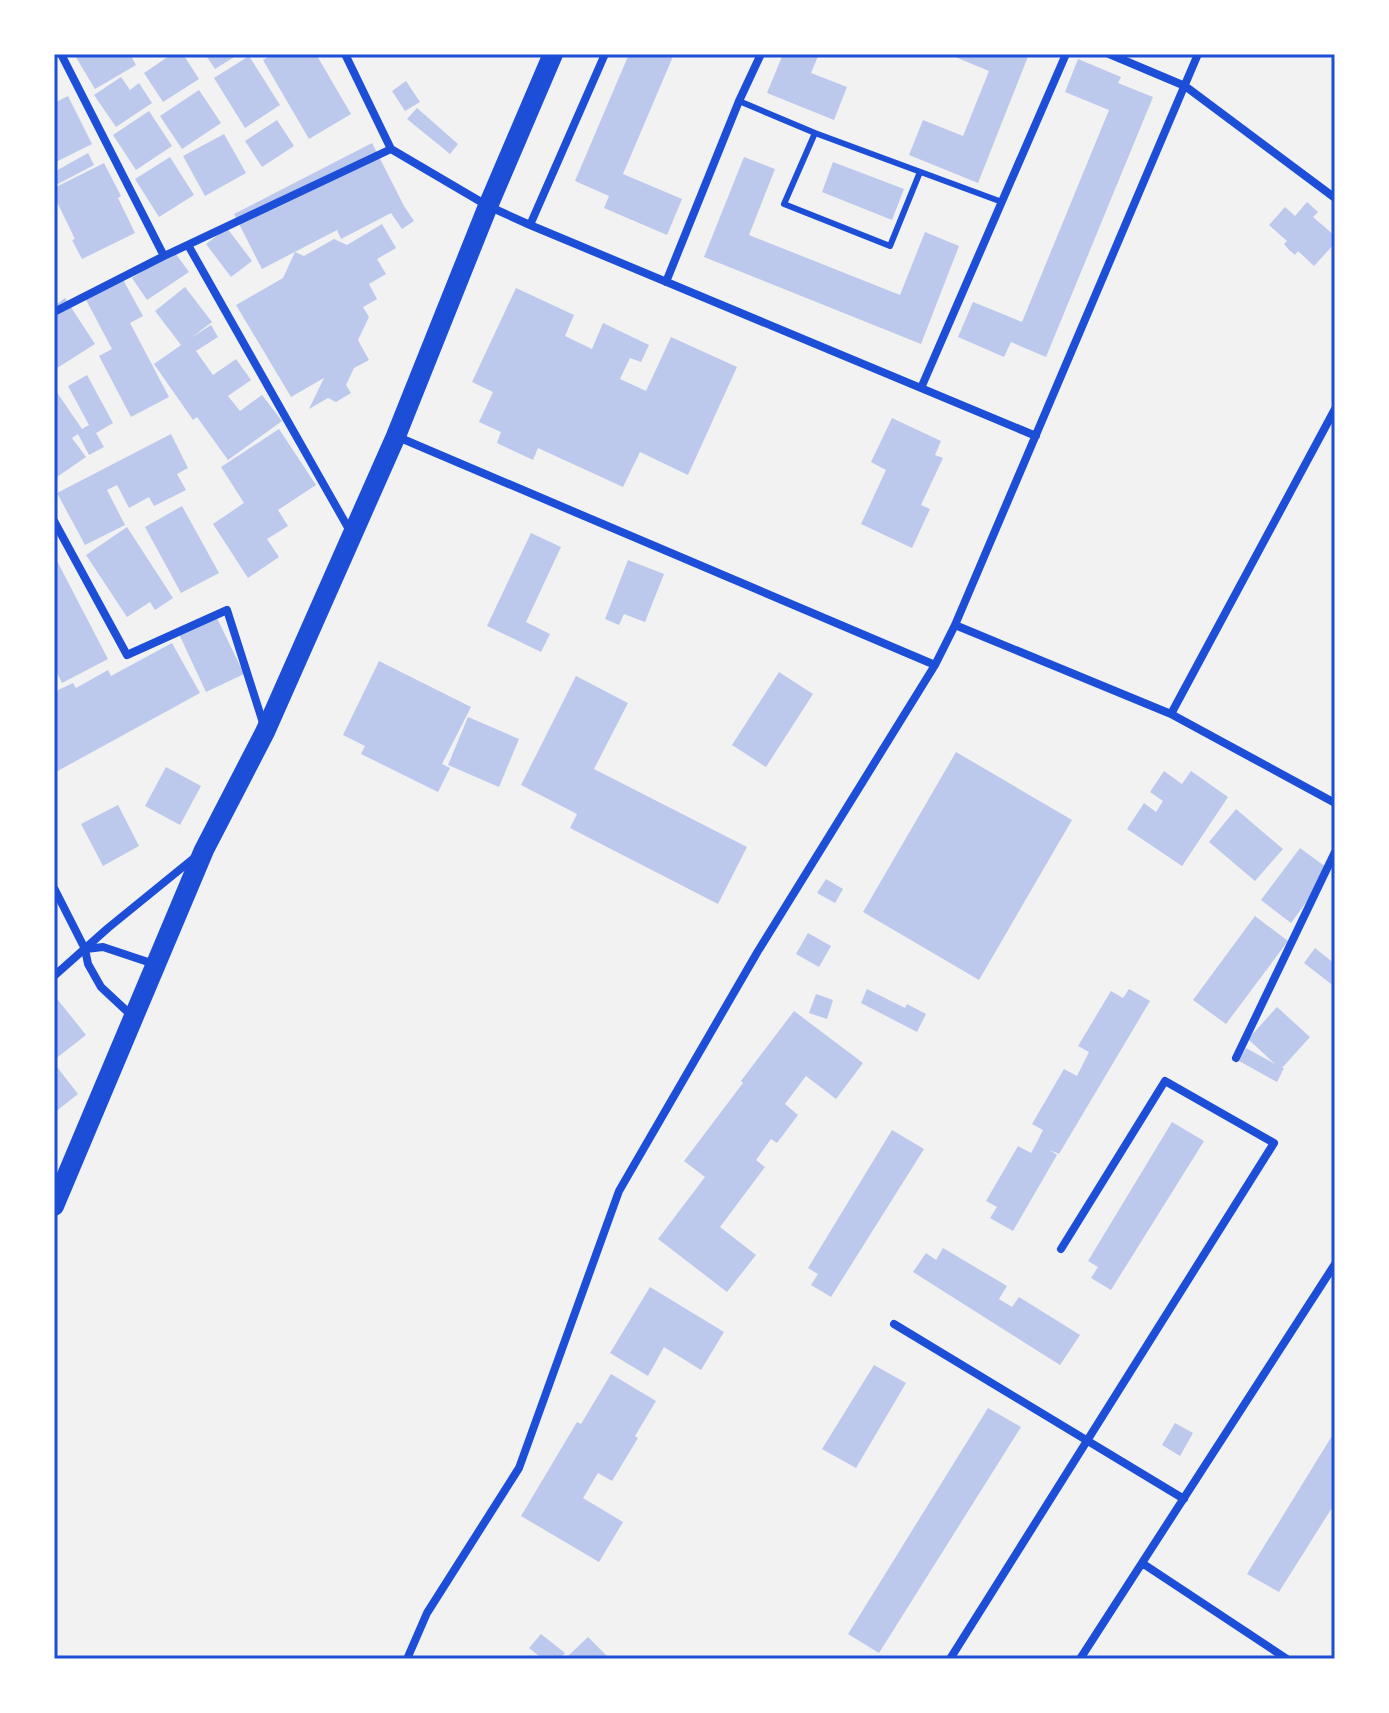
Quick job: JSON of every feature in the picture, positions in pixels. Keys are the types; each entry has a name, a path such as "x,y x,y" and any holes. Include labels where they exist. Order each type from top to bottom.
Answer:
{"main road":[{"path":"54,1206 204,850 265,732 396,436 553,54"}],"street":[{"path":"61,54 164,256"},
{"path":"345,54 391,149 488,206 1036,436"},
{"path":"530,225 605,54"},
{"path":"666,282 761,54"},
{"path":"921,388 1066,54"},
{"path":"1109,54 1185,86 1335,198"},
{"path":"407,1659 427,1613 519,1468 619,1191 758,951 935,665 955,625 1198,54"},
{"path":"54,312 164,256 391,149"},
{"path":"188,245 352,535"},
{"path":"1171,714 1335,409"},
{"path":"396,436 935,665"},
{"path":"54,521 127,655 227,610 265,732"},
{"path":"955,625 1171,714 1335,803"},
{"path":"54,976 204,850"},
{"path":"1236,1058 1335,852"},
{"path":"54,888 101,987 133,1017"},
{"path":"85,949 103,947 155,964"},
{"path":"950,1659 1274,1143 1165,1081 1061,1249"},
{"path":"1080,1659 1335,1264"},
{"path":"894,1324 1184,1499"},
{"path":"1142,1563 1287,1659"}],"lane":[{"path":"739,101 815,133 1002,202"},
{"path":"815,133 784,204 890,246 920,172"}],"building":[{"path":"74,54 130,54 136,65 95,89"},
{"path":"172,54 183,54 199,79 163,102 144,73"},
{"path":"205,54 239,54 215,69"},
{"path":"273,54 316,54 351,114 309,139 263,60"},
{"path":"629,54 674,54 623,174 682,199 667,235 604,208 609,196 575,181"},
{"path":"783,54 819,54 811,73 847,87 834,120 767,93"},
{"path":"948,54 1029,54 978,183 909,155 923,120 963,136 989,71"},
{"path":"249,56 280,105 245,128 214,78"},
{"path":"1078,59 1121,77 1118,83 1153,97 1046,357 1011,342 1004,357 958,337 973,302 1022,322 1109,110 1065,92"},
{"path":"121,77 130,90 139,83 152,103 116,127 94,95"},
{"path":"406,81 420,102 405,111 392,91"},
{"path":"199,90 221,123 182,149 160,116"},
{"path":"68,96 92,144 54,163 54,103"},
{"path":"417,108 458,144 450,154 407,119"},
{"path":"149,111 172,146 136,170 113,135"},
{"path":"277,120 294,146 262,167 245,141"},
{"path":"224,134 246,173 205,196 183,156"},
{"path":"372,143 414,221 402,229 391,213 341,239 337,230 262,269 234,214"},
{"path":"88,153 94,165 54,186 54,172"},
{"path":"170,157 194,195 159,217 135,179"},
{"path":"744,157 775,169 749,235 900,295 925,232 959,246 921,344 704,257"},
{"path":"833,162 904,189 892,220 822,192"},
{"path":"104,163 135,233 82,259 54,196 54,188"},
{"path":"1307,202 1318,212 1313,217 1335,236 1335,243 1314,266 1298,251 1295,255 1289,250 1284,244 1287,241 1269,225 1285,207 1295,216"},
{"path":"382,224 396,248 377,259 386,274 369,284 377,299 363,307 369,317 358,340 369,360 354,368 346,385 351,393 336,402 328,398 309,409 324,378 291,397 236,305 283,278 295,252 304,256 334,239 347,245"},
{"path":"227,228 252,261 231,277 206,244"},
{"path":"173,250 189,272 147,300 132,278"},
{"path":"121,276 143,316 130,323 169,397 131,417 99,356 112,349 84,296"},
{"path":"185,287 212,322 191,338 211,325 218,337 196,351 213,375 236,359 251,380 228,396 240,411 262,395 282,421 228,460 197,417 193,420 154,364 181,345 155,311"},
{"path":"516,288 574,315 565,336 592,349 603,323 649,345 641,362 630,358 620,379 646,391 671,337 737,367 688,475 640,452 623,487 538,448 533,460 497,443 501,432 479,422 493,392 472,382"},
{"path":"65,298 95,344 54,370 54,306"},
{"path":"87,375 113,423 96,433 104,447 89,455 78,434 72,438 86,457 54,479 54,388 82,429 89,425 68,386"},
{"path":"892,418 941,441 935,455 943,458 921,505 930,509 912,548 861,524 886,470 871,462"},
{"path":"279,429 316,485 278,510 288,526 267,539 279,557 248,578 213,524 244,503 221,467"},
{"path":"171,434 188,468 177,474 186,490 154,506 149,497 129,508 117,485 107,490 125,525 85,545 57,493"},
{"path":"182,506 219,573 181,593 145,527"},
{"path":"127,527 173,598 155,610 150,602 127,617 86,555"},
{"path":"531,533 561,547 526,622 550,634 541,652 487,626"},
{"path":"628,560 664,574 645,622 624,614 619,625 605,619"},
{"path":"57,561 108,659 62,683 54,667 54,562"},
{"path":"215,614 244,674 206,692 178,632"},
{"path":"172,643 200,693 54,773 54,687 56,691 73,683 76,688 108,670 111,676"},
{"path":"379,661 471,707 442,764 450,768 438,792 361,754 365,746 343,735"},
{"path":"779,672 813,694 766,767 732,745"},
{"path":"576,676 628,703 594,769 747,847 718,904 570,828 577,814 521,785"},
{"path":"468,717 519,739 499,787 448,765"},
{"path":"956,752 1072,820 979,980 863,912"},
{"path":"166,767 201,786 180,825 145,806"},
{"path":"1164,771 1182,784 1191,771 1228,797 1182,866 1127,829 1144,803 1156,812 1163,801 1150,792"},
{"path":"118,805 139,846 103,866 81,824"},
{"path":"1236,809 1283,849 1255,881 1209,842"},
{"path":"1300,848 1330,870 1291,923 1261,900"},
{"path":"826,879 843,889 835,903 817,893"},
{"path":"1255,916 1288,941 1226,1024 1193,1000"},
{"path":"808,933 831,946 819,967 796,954"},
{"path":"1315,948 1335,964 1335,987 1304,963"},
{"path":"867,989 905,1008 907,1004 926,1014 917,1032 861,1003"},
{"path":"1129,989 1150,1001 1059,1154 1050,1150 1057,1155 1013,1231 990,1218 997,1207 986,1201 1018,1146 1031,1153 1043,1130 1032,1124 1064,1069 1077,1076 1089,1052 1078,1046 1111,991 1123,998"},
{"path":"816,994 833,1000 827,1019 809,1013"},
{"path":"54,995 86,1035 54,1060"},
{"path":"1277,1007 1310,1037 1282,1068 1277,1082 1239,1061 1246,1048 1275,1064 1248,1039"},
{"path":"794,1011 863,1063 836,1099 806,1076 785,1104 798,1115 777,1143 771,1139 756,1160 765,1167 720,1227 756,1255 727,1292 658,1239 705,1177 684,1161"},
{"path":"54,1063 78,1094 54,1113"},
{"path":"1172,1122 1204,1141 1111,1290 1091,1278 1098,1267 1088,1261"},
{"path":"892,1130 924,1149 831,1297 811,1285 818,1274 808,1268"},
{"path":"943,1248 1007,1286 999,1299 1012,1307 1019,1297 1080,1335 1060,1365 913,1272 926,1253 936,1260"},
{"path":"650,1287 724,1332 701,1370 664,1347 648,1376 610,1353"},
{"path":"874,1365 906,1383 856,1468 822,1449"},
{"path":"611,1374 656,1401 612,1481 598,1473 583,1498 623,1522 599,1562 521,1516 577,1422 581,1424"},
{"path":"988,1408 1021,1427 879,1653 848,1634"},
{"path":"1175,1423 1193,1433 1180,1456 1162,1445"},
{"path":"1335,1431 1335,1503 1279,1592 1247,1574"},
{"path":"541,1634 565,1653 560,1659 543,1659 529,1648"},
{"path":"588,1637 610,1659 565,1659"}]}
